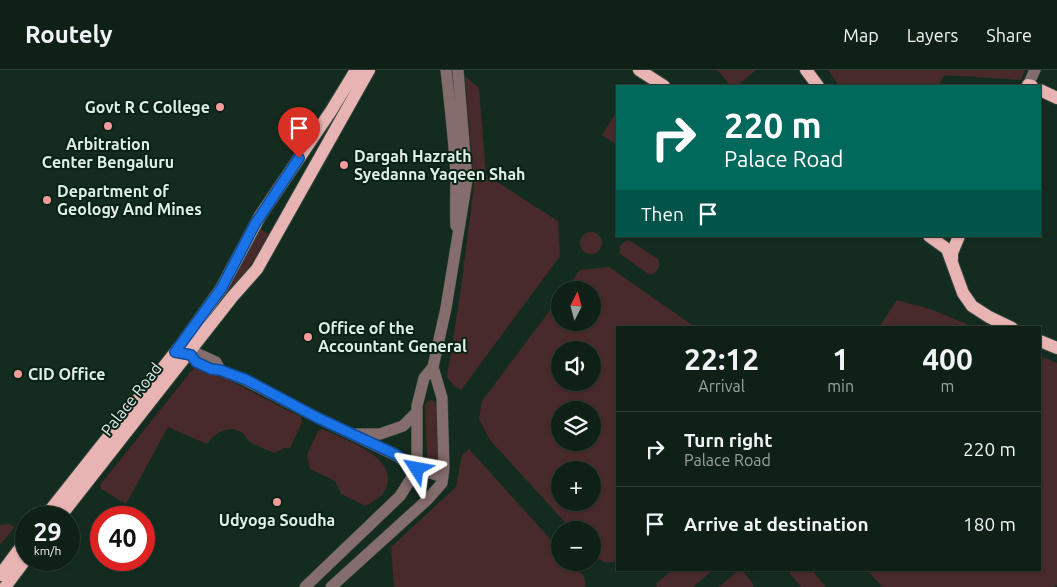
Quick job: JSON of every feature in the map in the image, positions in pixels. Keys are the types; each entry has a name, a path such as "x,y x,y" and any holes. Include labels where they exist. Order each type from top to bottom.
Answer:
{"main road":[{"name":"Palace Road","path":"325,119 326,107 347,70"},
{"name":"Palace Road","path":"67,506 184,354 255,224 356,70"},
{"name":"Palace Road","path":"54,506 257,269 369,70"},
{"path":"639,70 662,85"},
{"path":"806,70 817,85"},
{"path":"1041,91 1057,98"},
{"path":"290,172 306,182"},
{"path":"930,237 947,249 963,293 972,306 1008,326"},
{"path":"952,259 958,237"},
{"path":"1041,341 1057,348"},
{"path":"0,575 15,555"},
{"path":"5,587 17,571"}],"street":[{"path":"446,70 454,141 457,235"},
{"path":"331,587 427,500 442,483 444,468 442,398 434,367 468,180 458,70"},
{"path":"1032,85 1034,70"},
{"path":"184,354 196,353 216,362 220,370 247,380 318,418 395,454 417,469 443,477"},
{"path":"304,587 400,496 417,469 416,412 424,378 434,367"},
{"path":"419,397 427,391 433,390 442,398"},
{"path":"352,434 380,434 403,426 416,412"}],"shaded area":[{"path":"717,70 756,70 738,85 730,85"},
{"path":"828,70 1025,70 1021,80 944,75 939,85 838,85"},
{"path":"465,76 479,88 486,175 558,221 560,256 461,390 454,386 447,377 474,185"},
{"path":"616,113 616,144 602,135"},
{"path":"258,228 271,235 247,270 225,294"},
{"path":"591,232 599,235 602,243 599,251 591,254 583,251 580,243 583,235"},
{"path":"629,240 658,259 659,267 655,272 650,275 620,254 620,246"},
{"path":"609,267 694,326 616,326 616,561 606,562 601,560 601,521 564,521 555,511 601,511 601,461 551,461 551,507 490,440 479,419 482,401 551,309 551,331 601,331 601,281 572,281 580,270"},
{"path":"897,300 930,309 972,326 880,326"},
{"path":"1041,356 1057,363 1057,585 1053,587 882,587 868,571 1041,571"},
{"path":"197,364 301,417 302,422 290,448 284,448 274,453 252,443 241,432 231,429 213,436 207,444 168,427 126,504 101,489 100,485"},
{"path":"432,400 437,407 439,455 438,460 429,462 427,457 425,405 428,401"},
{"path":"322,429 357,444 379,460 386,469 388,480 381,496 366,506 341,494 335,481 310,469 307,455 318,431"},
{"path":"469,449 551,540 551,571 580,571 586,583 585,587 394,587 391,547 456,487 462,455"},
{"path":"8,524 15,527 0,545 0,525"},
{"path":"671,571 712,571 693,587 657,587 656,584"},
{"path":"738,571 743,571 754,585 752,587 719,587"},
{"path":"788,571 813,571 826,587 801,587"}],"place":[{"name":"Govt R C College","path":"220,107"},
{"name":"Arbitration Center Bengaluru","path":"108,126"},
{"name":"Dargah Hazrath Syedanna Yaqeen Shah","path":"344,165"},
{"name":"Department of Geology And Mines","path":"47,200"},
{"name":"Office of the Accountant General","path":"308,337"},
{"name":"CID Office","path":"18,374"},
{"name":"Udyoga Soudha","path":"277,502"}],"route":[{"path":"299,158 255,224 221,289 175,352 191,355 194,360 211,369 220,370 247,380 318,418 395,454 417,469"}]}
